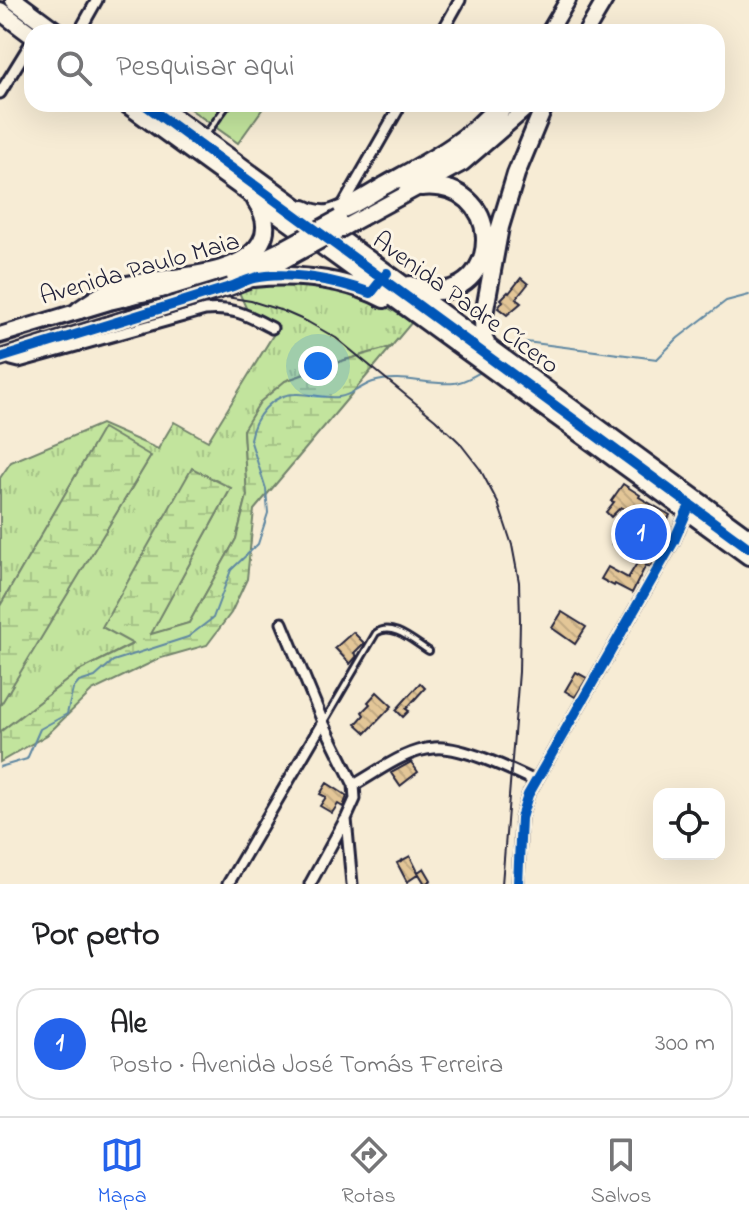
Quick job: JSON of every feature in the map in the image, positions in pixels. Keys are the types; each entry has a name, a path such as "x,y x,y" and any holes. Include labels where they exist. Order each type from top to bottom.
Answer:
{"highway":[{"path":"14,0 46,24"},
{"path":"0,11 24,31"},
{"name":"Avenida Padre Cícero","path":"138,112 749,556"},
{"name":"Avenida Padre Cícero","path":"167,112 749,538"},
{"path":"293,205 315,214 332,213 341,218 440,155 469,134 491,112"},
{"path":"489,349 484,339 483,320 500,227 516,174 542,112"},
{"path":"387,273 430,291 444,290 467,281 480,262 485,239 484,223 469,200 444,187 421,187"},
{"path":"79,310 96,297 117,288 231,266 248,257 260,244 266,229 264,215 250,194"},
{"path":"253,278 293,276 350,286 371,293 412,317 424,320"}],"main road":[{"path":"554,24 568,0"},
{"path":"591,24 605,0"},
{"path":"4,356 253,278 341,218 439,166 469,145 501,112"},
{"path":"341,218 421,187 463,163 522,112"},
{"name":"Avenida Paulo Maia","path":"0,335 109,302 228,275 289,252"}],"street":[{"path":"84,24 97,0"},
{"path":"446,24 460,0"},
{"path":"0,93 24,52"},
{"path":"341,218 397,112"},
{"path":"4,356 19,362 205,310 230,309 272,328"},
{"path":"518,884 521,818 535,781 674,541 687,511"},
{"path":"282,623 323,722 354,785 355,799 310,884"},
{"path":"228,884 323,722"},
{"path":"354,785 407,755 436,747 468,753 535,781"},
{"path":"346,819 352,884"}],"lane":[{"path":"203,138 222,112"},
{"path":"323,722 380,629 392,629 429,651"}],"green space":[{"path":"194,112 260,112 238,143"},
{"path":"289,283 331,288 362,296 412,322 391,347 285,381 243,430 247,496 236,539 189,623 150,635 231,488 103,627 134,643 79,671 0,732 0,705 150,457 103,429 0,606 0,478 11,462 101,424 158,449 174,422 208,441 278,327 247,310 238,290 254,285"},
{"path":"391,347 254,510 247,579 231,613 207,645 161,658 92,691 47,735 0,762 0,732 79,671 133,644 102,627 192,468 231,488 151,634 189,623 236,539 247,496 243,430 260,402 285,381"},
{"path":"103,428 151,456 0,706 0,606"}],"building":[{"path":"521,278 528,284 516,299 521,303 507,315 498,308 503,301 501,299"},
{"path":"623,484 670,515 660,532 667,537 650,567 646,565 632,593 601,579 608,567 628,578 639,560 612,544 630,514 621,507 611,517 606,512"},
{"path":"562,612 586,627 575,644 552,628"},
{"path":"353,632 364,643 354,653 357,656 350,664 335,648"},
{"path":"576,672 587,678 575,697 565,691"},
{"path":"420,683 425,688 406,709 409,711 403,717 396,710"},
{"path":"377,692 392,706 366,733 356,724"},
{"path":"411,762 418,772 400,786 391,773"},
{"path":"327,783 347,796 343,807 338,804 332,813 320,806 326,797 320,794"},
{"path":"410,856 418,872 424,868 431,880 425,884 419,874 407,882 397,863"}],"waterway":[{"path":"526,342 657,359 678,338 726,301 749,295"},
{"path":"0,767 27,759 40,729 67,714 73,689 79,682 95,677 113,661 188,637 213,618 231,570 258,544 268,513 266,489 250,439 255,423 272,402 295,394 339,397 383,380 457,383 483,371"}],"tram line":[{"path":"0,345 137,303 176,296"},
{"path":"220,296 283,311 336,338 459,442 480,469 498,503 512,545 519,582 520,620 519,672 502,884"}],"cycle path":[{"path":"155,112 749,548"},
{"path":"0,358 254,278 282,275 313,278 371,293 387,273"},
{"path":"518,884 521,818 528,795 674,541 687,511"}],"place":[{"name":"Ale","path":"641,534"}]}
